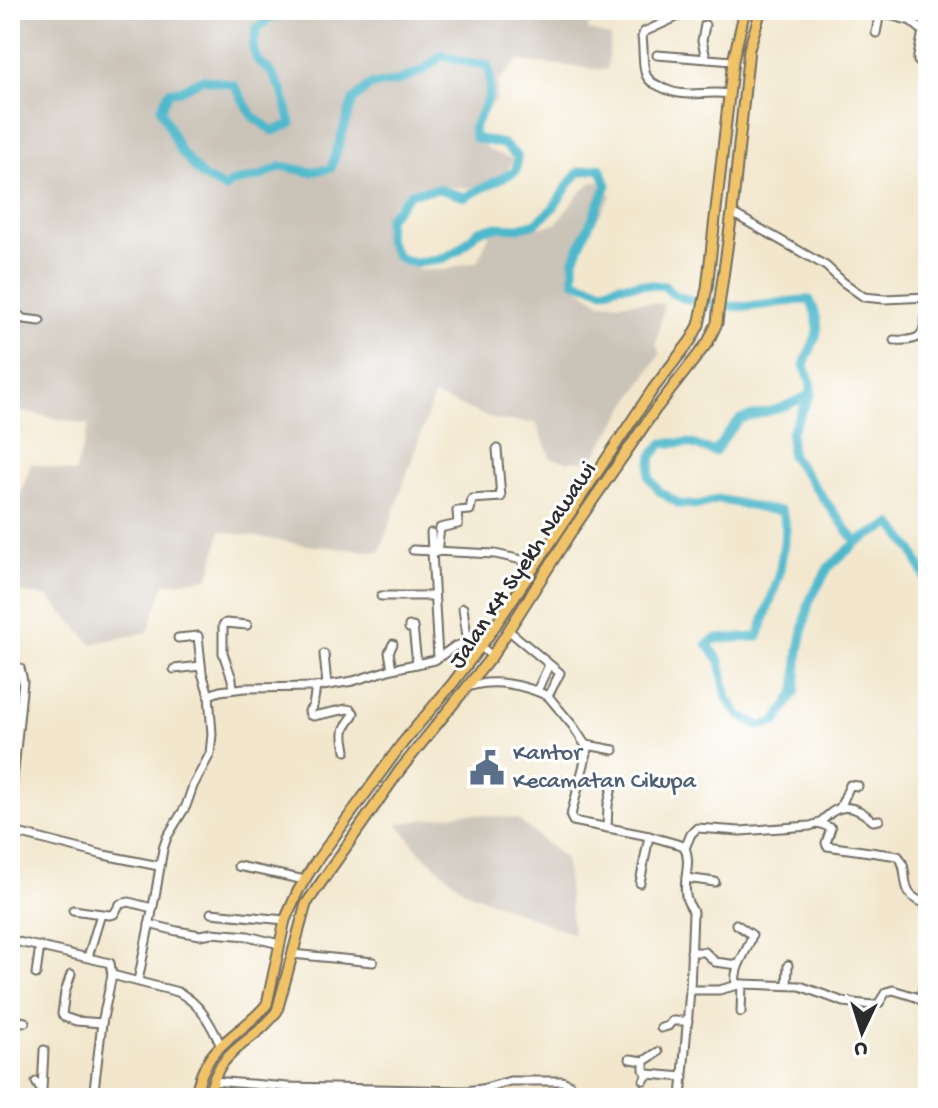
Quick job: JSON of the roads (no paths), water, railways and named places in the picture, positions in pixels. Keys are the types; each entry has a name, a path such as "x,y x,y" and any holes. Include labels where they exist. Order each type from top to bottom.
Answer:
{"main road":[{"name":"Jalan KH Syekh Nawawi","path":"208,1098 219,1068 227,1057 277,1011 306,904 400,770 492,656 569,535 655,410 708,342 717,323 749,49 761,10"},
{"name":"Jalan KH Syekh Nawawi","path":"195,1098 211,1056 267,1004 285,920 315,863 392,756 481,647 699,325 707,288 733,61 742,11"}],"street":[{"path":"717,10 681,15 644,32 645,71 652,83 674,93 729,94"},
{"path":"876,33 876,11 911,21 925,32"},
{"path":"928,18 918,61 928,66"},
{"path":"705,25 702,41 706,58"},
{"path":"657,55 733,61"},
{"path":"732,213 826,266 864,297 928,297 922,334 914,340 894,340"},
{"path":"10,310 24,319 40,321"},
{"path":"434,552 440,528 458,524 457,511 470,510 472,499 501,497 497,449"},
{"path":"431,533 438,658"},
{"path":"413,550 495,554 536,563"},
{"path":"381,596 434,596"},
{"path":"463,608 468,644"},
{"path":"233,689 223,653 223,625 247,625"},
{"path":"409,626 413,627 417,664"},
{"path":"508,630 560,673 548,696"},
{"path":"138,981 167,837 186,806 210,754 209,695 201,666 198,636 178,638"},
{"path":"392,669 389,652 393,644"},
{"path":"209,695 233,689 316,687 374,676 438,658 455,646 468,644 481,647 492,656"},
{"path":"324,654 327,685"},
{"path":"10,665 20,668 23,681 10,810"},
{"path":"537,691 549,665"},
{"path":"174,669 201,666"},
{"path":"466,688 497,683 548,696 587,745 588,753 571,817 577,824 649,836 684,846 688,857 687,902 693,912 681,1098"},
{"path":"316,687 310,715 347,709 354,713 344,734 346,751"},
{"path":"587,745 614,750"},
{"path":"607,828 613,783"},
{"path":"840,808 850,785 858,786"},
{"path":"821,824 829,814 840,808 856,809 873,821 879,820"},
{"path":"685,848 697,828 747,831 821,824 831,828 827,846 898,856 903,863 908,892 928,905"},
{"path":"10,831 159,866"},
{"path":"640,883 649,836"},
{"path":"238,866 305,880"},
{"path":"686,878 715,882"},
{"path":"73,910 114,914 123,902 152,908"},
{"path":"211,913 285,920"},
{"path":"88,957 101,914"},
{"path":"149,924 200,935 248,936 279,944"},
{"path":"736,924 752,935 735,977 739,984 741,1012"},
{"path":"10,940 110,963 112,975 102,1023 93,1098"},
{"path":"36,974 40,946"},
{"path":"691,952 705,952 715,962 738,965"},
{"path":"292,954 373,962"},
{"path":"787,985 788,965"},
{"path":"920,999 928,972"},
{"path":"71,974 65,992 64,1017 102,1023"},
{"path":"112,975 178,992 195,1002 221,1046"},
{"path":"690,990 719,990 739,984 787,985 809,988 844,1002 864,1005 876,1005 889,990 904,992 928,1005"},
{"path":"10,1019 25,1022"},
{"path":"661,1028 672,1021 688,1021"},
{"path":"44,1050 44,1094"},
{"path":"630,1059 644,1061 658,1052"},
{"path":"644,1061 646,1077 684,1077"},
{"path":"213,1081 437,1094 482,1089 510,1081 562,1081 569,1084 577,1098"},
{"path":"36,1082 44,1094"},
{"path":"269,1086 270,1098"},
{"path":"343,1088 343,1098"},
{"path":"365,1088 365,1098"},
{"path":"924,1098 928,1090"}],"waterway":[{"path":"300,10 269,18 257,28 253,47 257,60 270,71 282,90 291,124 273,131 253,117 234,85 203,79 169,92 161,109 179,149 202,176 225,189 231,183 261,176 282,166 310,172 331,168 353,100 371,85 395,82 424,70 442,55 488,65 489,92 473,129 475,138 503,144 517,156 516,171 465,197 438,189 411,193 388,218 387,238 396,255 405,261 416,263 444,258 459,250 479,230 519,228 536,223 553,208 579,172 600,168 607,185 574,259 574,281 604,290 619,285 665,286 680,297 727,306 810,300 818,327 804,365 811,383 811,394 781,408 740,419 715,452 689,443 663,443 652,456 649,477 659,491 679,504 699,505 719,499 782,511 786,529 779,576 758,637 715,639 707,644 720,661 727,698 739,715 760,726 776,722 796,691 799,650 809,602 828,568 858,541 892,524 913,551 928,584"},
{"path":"811,394 791,432 791,455 858,541"}],"place":[{"name":"Kantor Kecamatan Cikupa","path":"487,768"}]}
